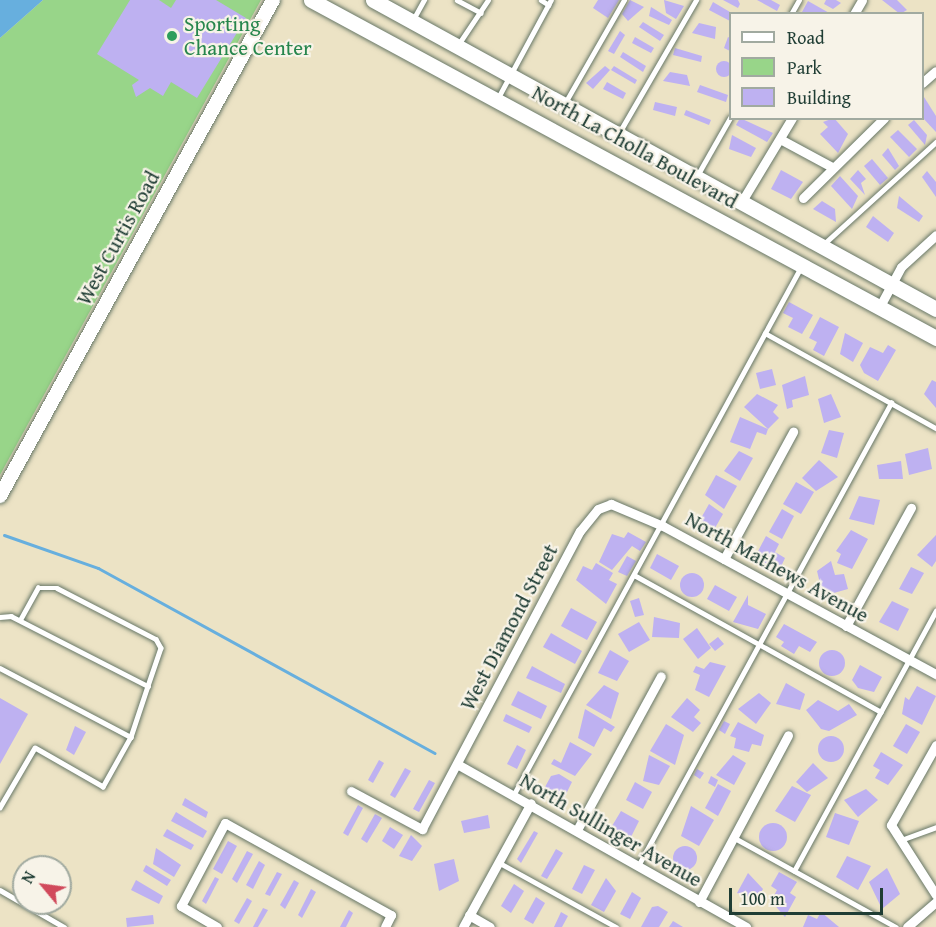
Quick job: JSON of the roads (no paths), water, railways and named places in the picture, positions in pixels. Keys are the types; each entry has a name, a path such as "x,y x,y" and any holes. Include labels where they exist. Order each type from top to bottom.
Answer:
{"main road":[{"name":"North La Cholla Boulevard","path":"311,0 499,96 936,338"},
{"name":"North La Cholla Boulevard","path":"373,0 565,103 936,309"}],"street":[{"name":"West Curtis Road","path":"0,496 273,0"},
{"path":"924,81 936,71"},
{"path":"742,201 791,120"},
{"path":"803,198 882,120"},
{"path":"780,139 832,167"},
{"path":"880,306 901,267 936,235"},
{"path":"724,559 793,432"},
{"name":"North Mathews Avenue","path":"597,509 624,506 936,674"},
{"path":"846,626 911,508"},
{"name":"West Diamond Street","path":"351,791 422,829 580,531 597,509"},
{"path":"576,830 661,676"},
{"path":"699,902 788,735"},
{"path":"936,745 891,825 936,895"},
{"name":"North Sullinger Avenue","path":"458,764 531,803 638,867 746,927"},
{"path":"463,927 531,803"},
{"path":"217,927 181,906 225,824 391,915 385,927"},
{"path":"907,927 936,902"},
{"path":"469,915 490,927"}],"lane":[{"path":"413,20 424,0"},
{"path":"457,0 481,13"},
{"path":"458,45 488,0"},
{"path":"499,96 550,2 541,0"},
{"path":"565,103 624,0"},
{"path":"619,133 696,0"},
{"path":"697,176 729,120"},
{"path":"822,247 936,142"},
{"path":"514,794 636,576 803,263"},
{"path":"765,333 936,428"},
{"path":"638,867 891,403"},
{"path":"636,576 881,712"},
{"path":"0,808 35,748 103,787 131,737 161,648 156,639 57,588 38,588 20,620"},
{"path":"795,871 936,610"},
{"path":"0,617 20,620 148,686"},
{"path":"0,668 131,737"},
{"path":"901,840 936,827"},
{"path":"733,837 896,927"},
{"path":"498,862 616,927"},
{"path":"0,890 64,927"}],"water":[{"path":"0,0 43,0 0,38"}],"waterway":[{"path":"4,535 98,568 434,753"}],"place":[{"name":"Sporting Chance Center","path":"172,36"}]}
